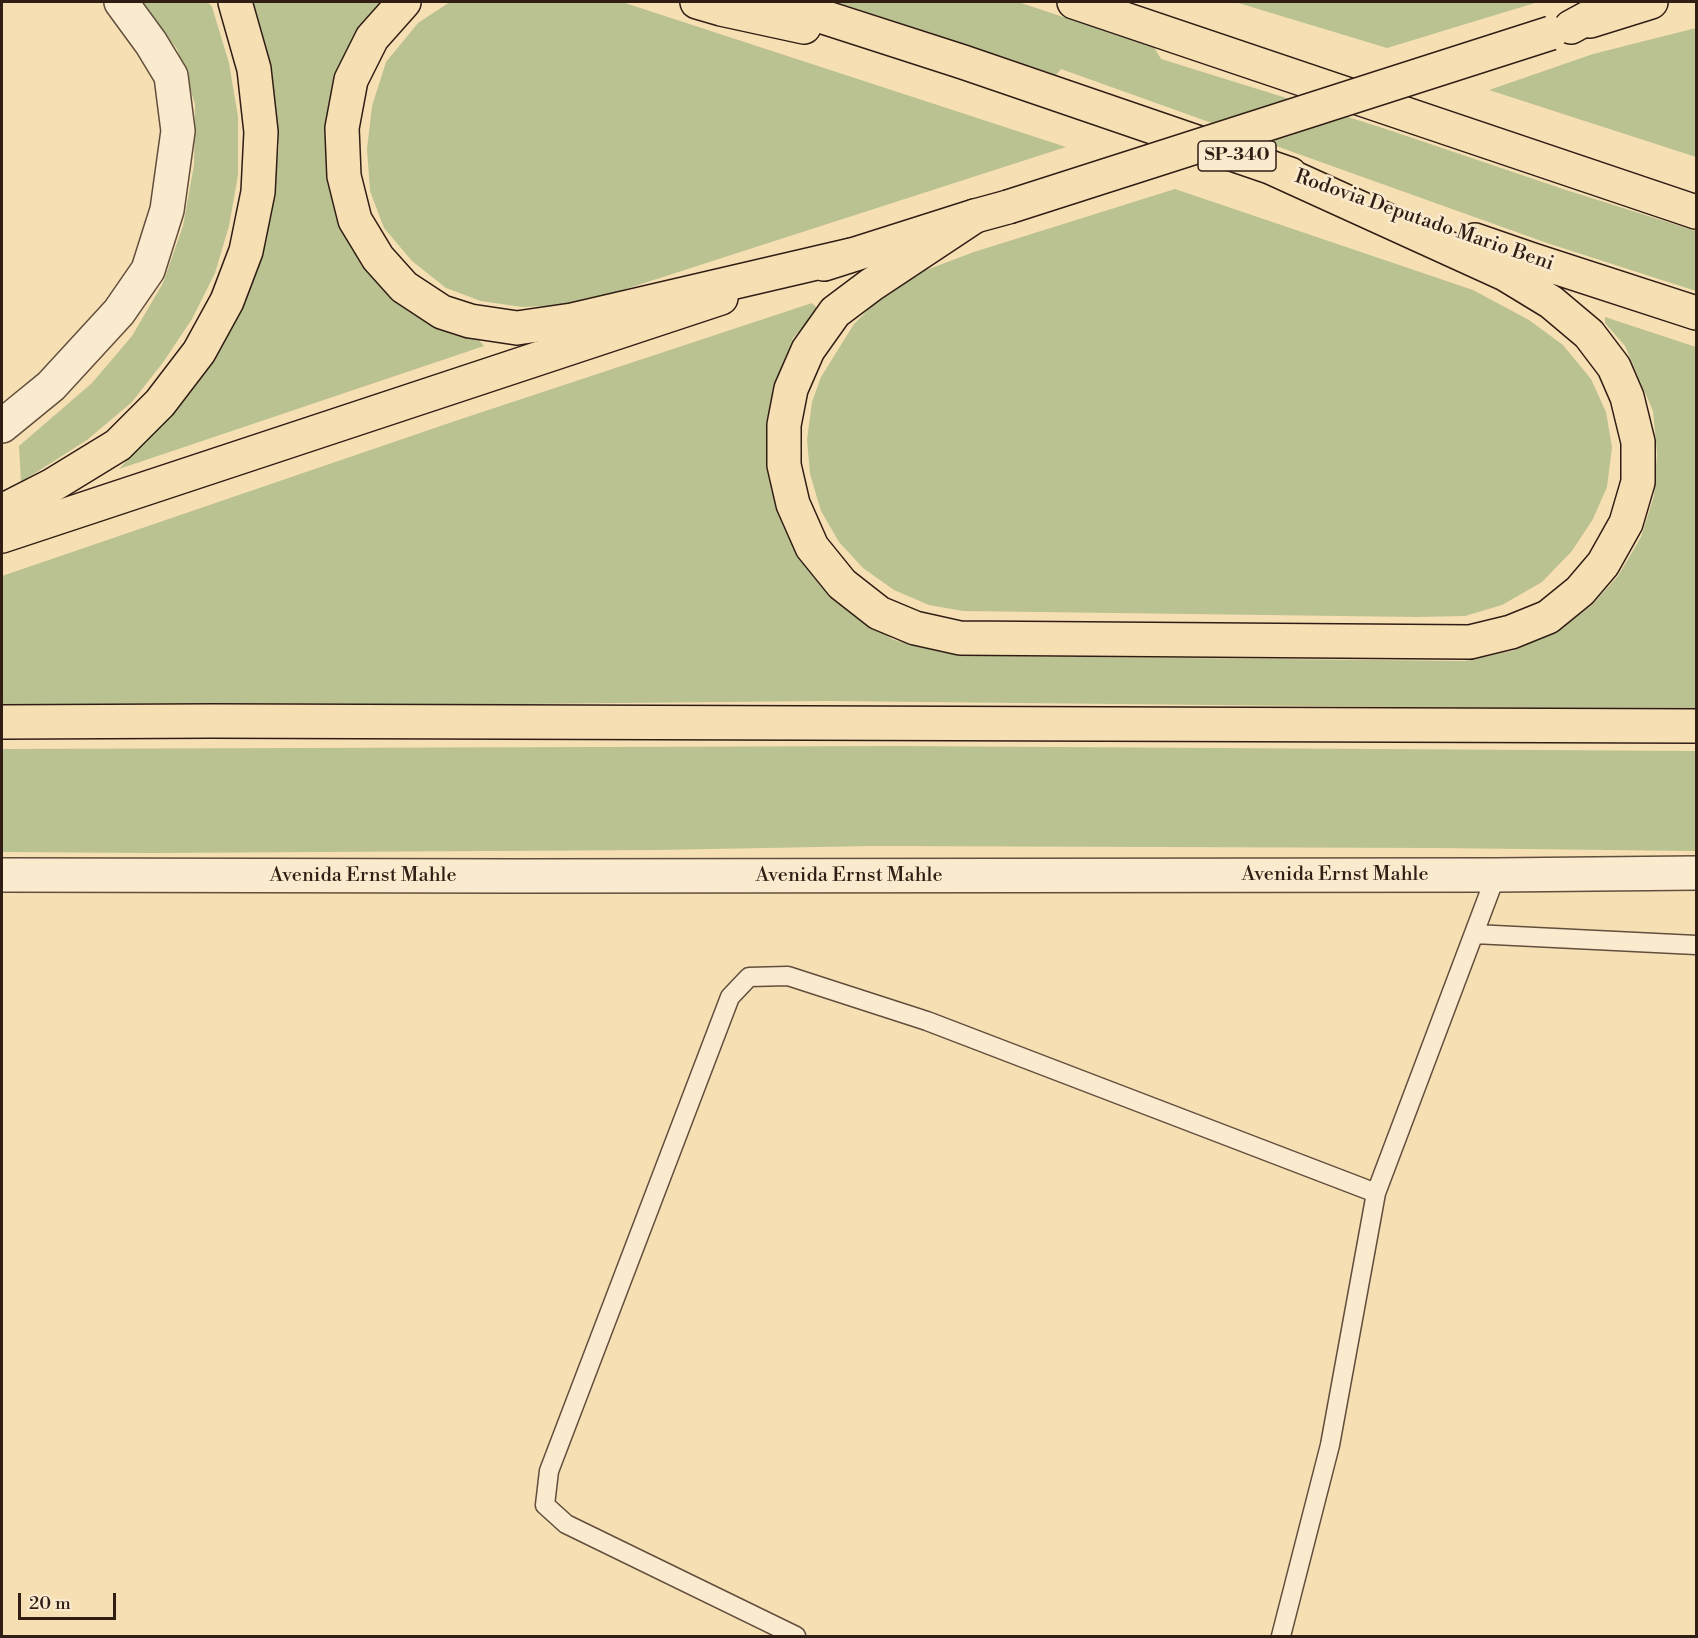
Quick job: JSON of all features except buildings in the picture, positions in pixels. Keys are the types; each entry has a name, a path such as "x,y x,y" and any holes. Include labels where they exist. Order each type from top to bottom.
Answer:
{"main road":[{"path":"2,511 51,486 118,445 160,403 199,352 227,301 246,251 252,222 258,192 261,132 254,69 235,2"},
{"path":"404,2 372,38 351,80 342,128 344,176 355,220 378,258 404,287 442,312 470,321 517,328 528,327 572,320 851,255"},
{"path":"698,2 963,62"},
{"name":"Rodovia Deputado Mario Beni","path":"777,2 963,62 1533,260 1696,313"},
{"path":"1074,2 1696,210"},
{"path":"1134,2 1275,69"},
{"path":"1561,30 1617,2"},
{"path":"2,536 851,255 1651,2"},
{"path":"975,216 871,285 835,312 808,350 791,389 784,425 784,465 793,504 812,547 842,584 879,613 915,628 960,638 1458,642 1470,642 1511,632 1548,617 1580,591 1603,564 1626,523 1638,482 1638,442 1627,397 1614,367 1589,334 1551,302 1505,274 1270,167"},
{"path":"2,722 1696,726"}],"street":[{"path":"2,426 51,386 119,312 148,270 167,210 178,131 171,76 151,43 121,2"},
{"name":"Avenida Ernst Mahle","path":"2,875 1696,873"}],"lane":[{"path":"1281,1636 1329,1445 1376,1193 1496,875"},
{"path":"1474,934 1696,945"},
{"path":"796,1636 566,1524 545,1505 549,1471 730,997 749,977 788,976 927,1021 1376,1193"}],"green space":[{"path":"139,2 208,2 212,7 229,63 238,117 238,175 229,226 215,273 192,319 164,361 132,402 87,440 21,482 19,446 92,383 132,336 163,283 183,226 194,165 195,104 177,49"},
{"path":"251,2 381,2 355,36 328,114 327,158 333,202 355,249 478,339 484,346 119,469 173,412 209,366 237,316 259,263 272,206 279,146 272,92"},
{"path":"450,2 622,2 1066,147 604,296 567,305 522,307 481,301 446,288 412,261 384,228 370,191 367,149 372,106 386,62 418,23"},
{"path":"836,2 1018,2 1154,47 1161,59 1383,128 1696,231 1696,291 1547,243 1061,69 1056,75"},
{"path":"1235,2 1538,2 1387,48"},
{"path":"1696,28 1696,157 1489,90 1593,54"},
{"path":"1175,189 1473,290 1529,320 1563,345 1591,379 1606,412 1612,447 1607,487 1593,519 1572,551 1542,582 1502,605 1465,616 963,611 929,605 894,590 863,568 839,542 821,511 810,474 807,440 812,402 821,377 854,324 875,303 913,275 974,252"},
{"path":"812,303 818,309 793,338 777,379 766,424 768,464 776,505 795,546 819,583 855,616 894,640 938,651 998,656 1465,661 1512,651 1557,631 1592,605 1618,576 1641,537 1654,496 1657,453 1653,411 1625,346 1605,323 1605,317 1696,347 1696,710 828,701 2,709 2,576 458,420"},
{"path":"896,746 1696,751 1696,851 874,846 658,850 2,852 2,749"}]}
